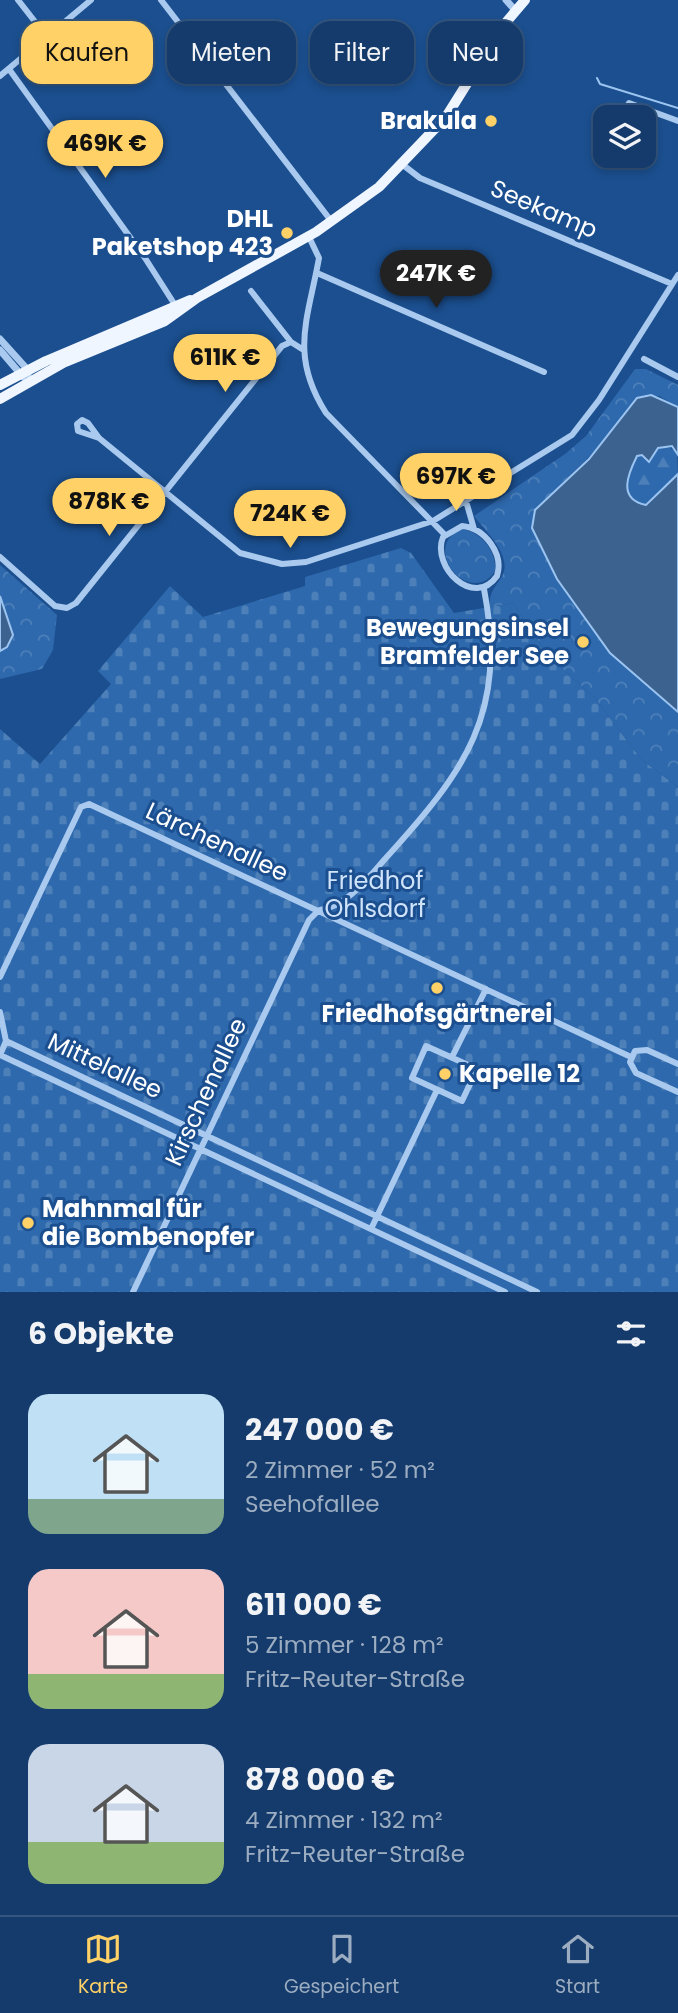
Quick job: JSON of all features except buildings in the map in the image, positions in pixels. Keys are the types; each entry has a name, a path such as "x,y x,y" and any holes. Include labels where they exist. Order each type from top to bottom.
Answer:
{"main road":[{"path":"0,400 65,362 159,324 197,298 309,237 379,187 403,165 446,117 515,10 525,0"},
{"path":"0,385 24,372 197,298"}],"street":[{"path":"18,0 34,21"},
{"path":"66,21 91,0"},
{"path":"162,0 332,222"},
{"path":"506,0 515,10"},
{"path":"0,76 21,59"},
{"path":"9,69 176,305"},
{"path":"656,113 678,121"},
{"name":"Seekamp","path":"403,165 420,178 672,284"},
{"path":"309,237 319,258 304,324 302,349 313,393 326,413 445,535"},
{"path":"317,273 544,372"},
{"path":"99,438 240,553 282,564 306,562 433,521 572,435 614,377 678,275"},
{"path":"250,291 291,342 302,349"},
{"path":"0,339 29,382"},
{"path":"0,557 55,606 67,608 76,603 282,346 291,342"},
{"path":"0,350 24,372"},
{"path":"644,359 678,377"},
{"path":"466,501 474,529 489,542 499,564 496,578 484,589 474,589 462,584 444,564 440,549 445,535 459,527 474,529"},
{"path":"318,911 332,909 374,871 439,799 470,747 482,717 489,680 491,640 484,589"},
{"name":"Lärchenallee","path":"0,977 84,804 631,1057"},
{"name":"Kirschenallee","path":"132,1292 309,920 318,911"},
{"path":"452,1058 486,989"},
{"path":"0,1012 6,1041 0,1055"},
{"name":"Mittelallee","path":"6,1041 537,1292"},
{"path":"426,1046 477,1069 462,1101 437,1090 411,1078 426,1046"},
{"name":"Lärchenallee","path":"678,1064 645,1049 635,1051 631,1057 634,1072 678,1093"},
{"name":"Mittelallee","path":"0,1055 505,1292"},
{"path":"371,1229 437,1090"}],"green space":[{"path":"635,369 646,369 678,385 678,407 659,396 637,398 604,442 562,483 534,519 532,528 557,579 610,653 678,712 678,787 641,759 594,697 549,657 513,603 490,607 491,594 501,578 504,562 497,545 474,516 565,454 586,436"},
{"path":"667,446 677,452 678,474 646,505 638,503 627,493 626,480 637,456 642,455 649,462 658,448"},
{"path":"461,529 481,538 490,550 495,571 485,581 474,583 463,579 453,571 447,561 445,549 449,538"},
{"name":"Friedhof Ohlsdorf","path":"401,548 411,553 454,613 513,603 549,657 594,697 641,759 678,787 678,1292 529,1292 380,1222 377,1229 510,1292 0,1292 0,729 40,764 111,684 98,671 170,586 203,617 305,586 305,577","holes":["14,1049 78,1079 75,1086 10,1056 9,1050","99,1090 198,1136 195,1143 96,1097","212,1143 373,1218 370,1225 209,1150"]},
{"path":"0,565 57,615 53,650 42,669 0,679"},
{"path":"9,1049 78,1079 74,1087 10,1056"},
{"path":"99,1089 198,1136 195,1143 96,1097"},
{"path":"212,1142 373,1218 370,1226 209,1150"},
{"path":"380,1221 529,1292 510,1292 377,1229"}],"shaded area":[{"path":"651,395 678,407 678,455 672,446 658,448 649,462 642,455 637,456 627,485 631,497 646,505 678,474 678,712 610,653 557,579 532,528 535,510 589,459 637,398"},
{"path":"0,596 13,635 7,647 0,651"}],"waterway":[{"path":"597,78 600,84 678,108"}],"place":[{"name":"Brakula","path":"491,121"},
{"name":"DHL Paketshop 423","path":"287,233"},
{"name":"Bewegungsinsel Bramfelder See","path":"583,642"},
{"name":"Friedhofsgärtnerei","path":"437,988"},
{"name":"Kapelle 12","path":"445,1074"},
{"name":"Mahnmal für die Bombenopfer","path":"28,1223"}]}
